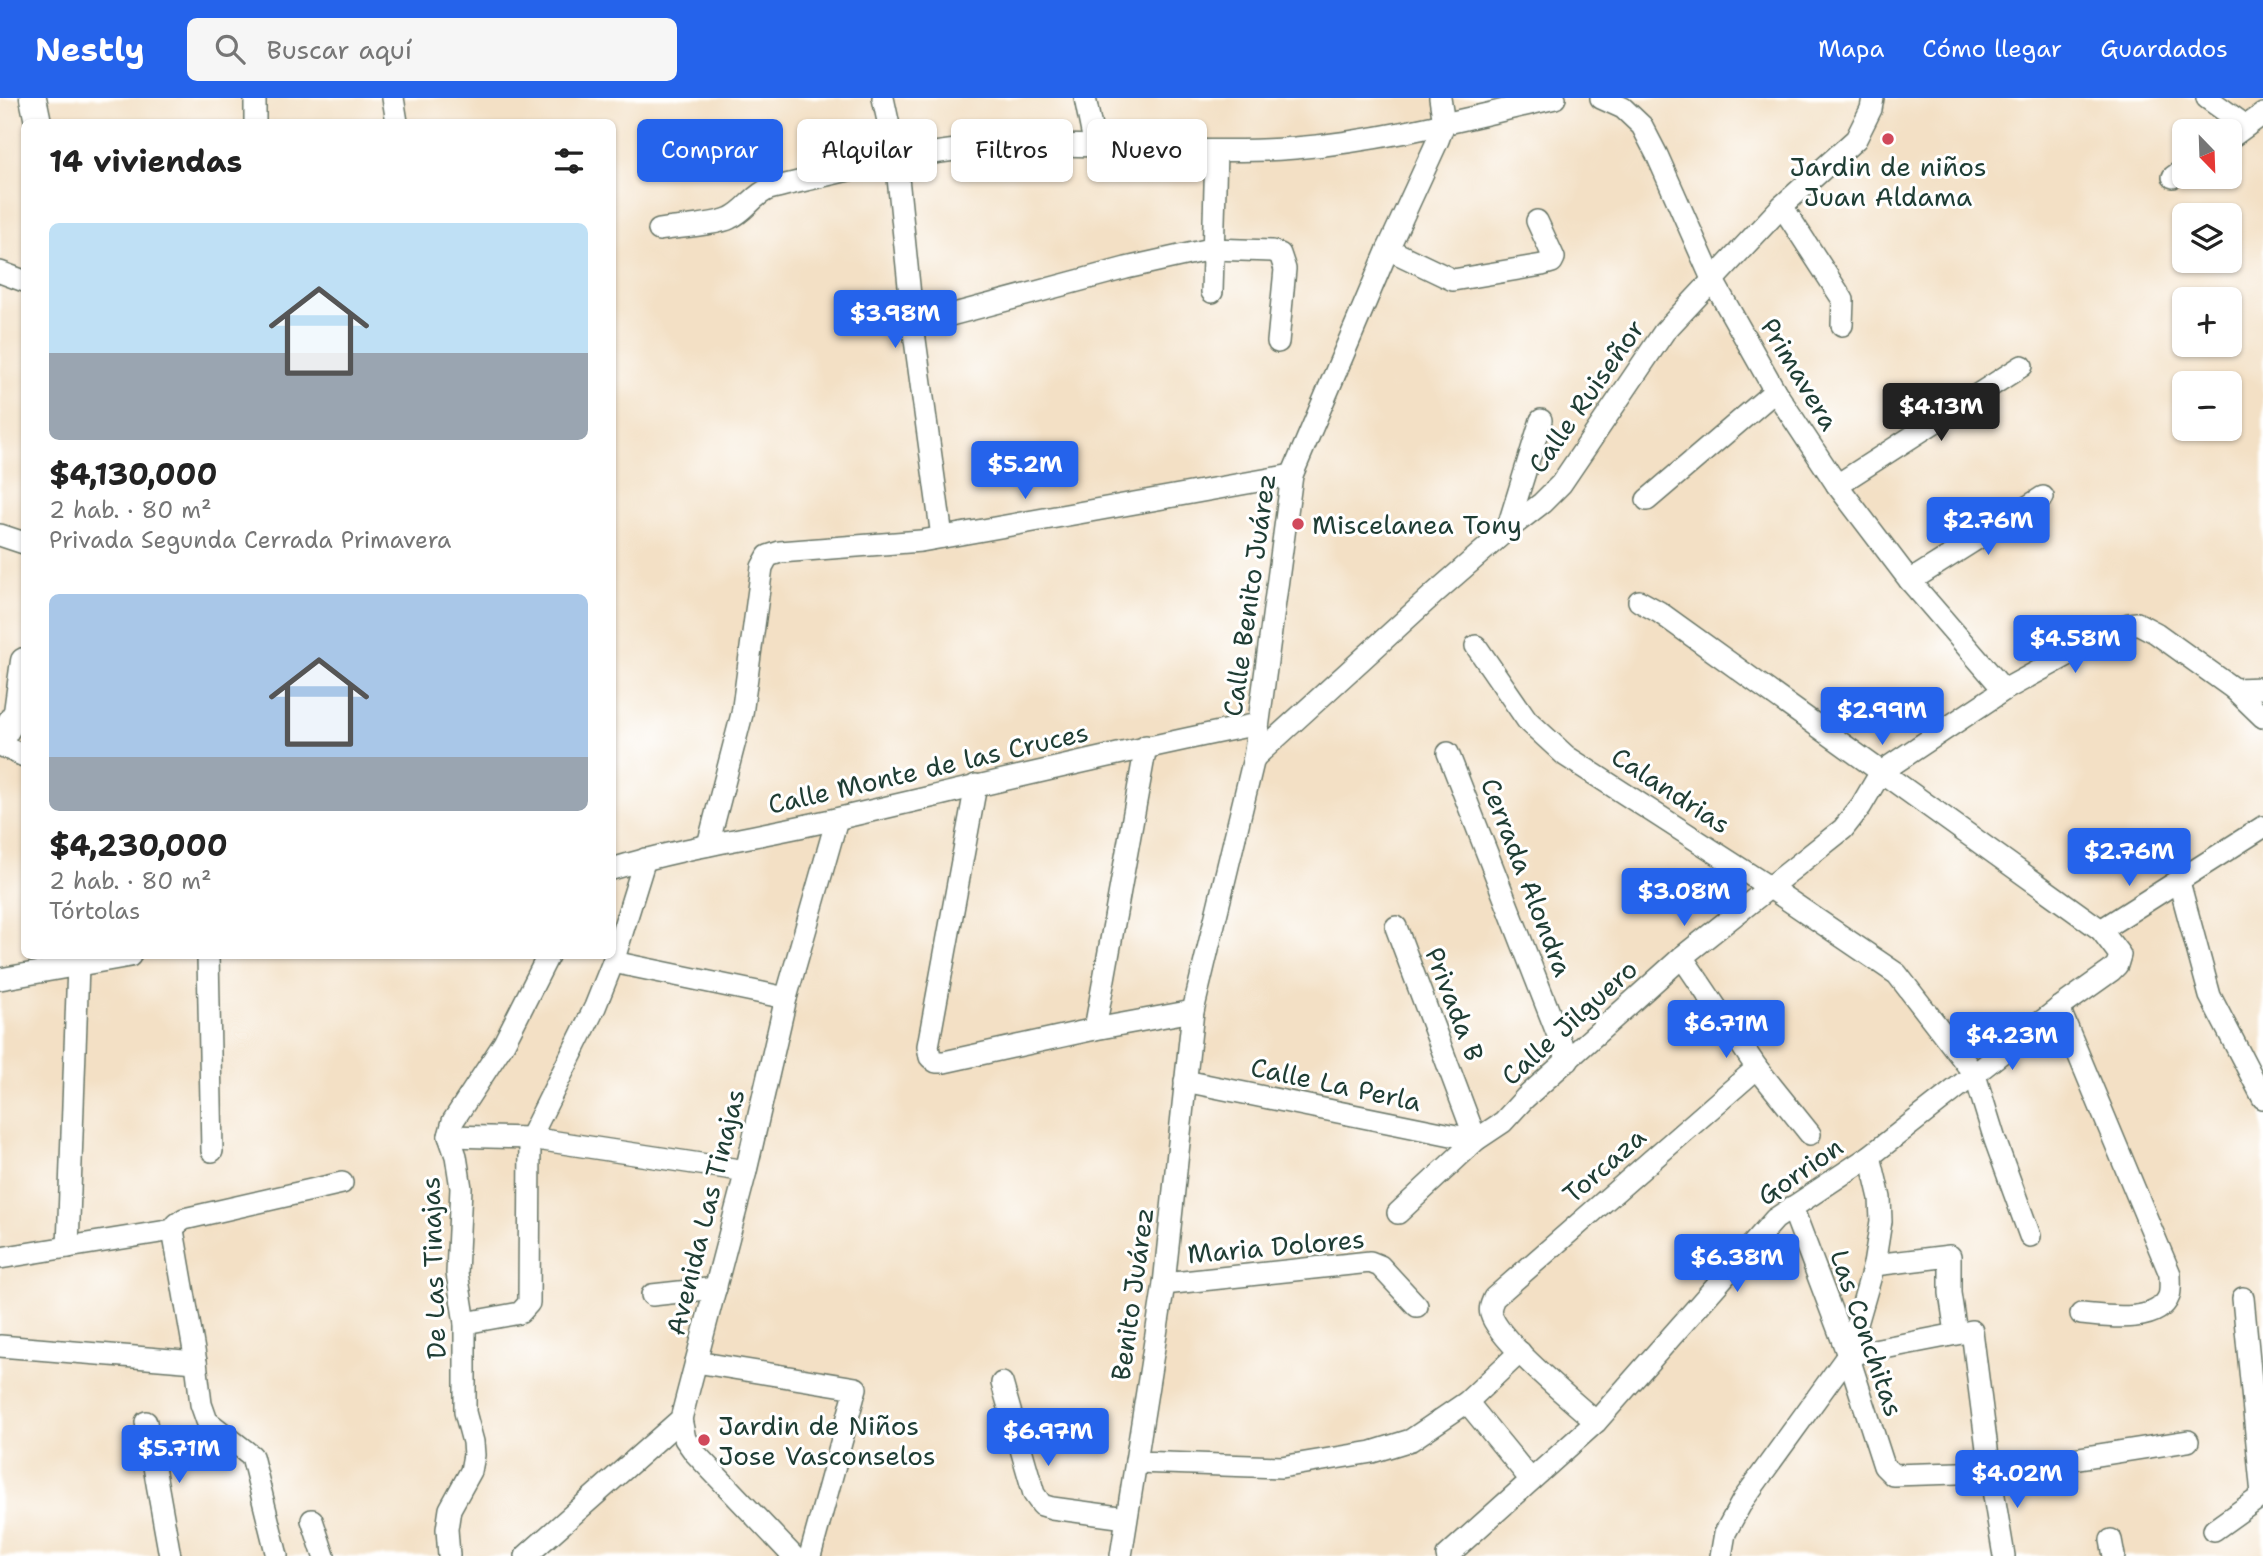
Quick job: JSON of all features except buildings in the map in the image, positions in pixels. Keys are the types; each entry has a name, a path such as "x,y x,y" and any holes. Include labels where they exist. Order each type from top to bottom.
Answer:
{"main road":[{"path":"33,98 37,119"},
{"path":"0,743 17,712 21,683"}],"street":[{"path":"255,98 255,119"},
{"path":"393,98 396,119"},
{"path":"883,98 888,119"},
{"path":"1086,98 1090,119"},
{"path":"1440,98 1444,124"},
{"path":"1207,152 1293,149 1364,141 1555,98"},
{"name":"Primavera","path":"1601,98 1623,108 1642,126 1712,279 1775,391 1836,485 1910,581 2004,690"},
{"name":"Calle Ruiseñor","path":"1254,758 1436,592 1561,484 1664,332 1782,206 1856,139 1871,109 1873,98"},
{"path":"2207,98 2246,126"},
{"name":"Calle Benito Juárez","path":"1185,1081 1193,1012 1254,758 1292,475 1444,124"},
{"path":"937,152 1020,145 1087,147"},
{"path":"1212,292 1211,249 1216,152"},
{"path":"659,230 728,220 740,213 759,193 798,182"},
{"path":"898,182 913,325 942,537"},
{"path":"1782,206 1843,300 1842,325"},
{"path":"1388,249 1453,279 1542,265 1552,262 1554,258 1537,221"},
{"path":"913,325 1126,268 1211,249 1272,251 1280,254 1285,269 1278,342"},
{"path":"0,271 21,280"},
{"path":"1836,485 2022,366"},
{"path":"1647,500 1775,391"},
{"path":"1507,530 1542,420"},
{"path":"708,845 742,714 762,567 768,556 780,552 921,541 1292,475"},
{"path":"1910,581 2043,498"},
{"path":"0,536 21,541"},
{"path":"1639,601 1670,620 2101,930 2263,827"},
{"name":"Calle Jilguero","path":"1398,1213 1476,1140 1503,1122 1525,1098 1682,957 1843,828 1861,806 1881,772 2004,690 2117,628 2137,623 2156,632 2234,689"},
{"name":"Calandrias","path":"1476,646 1527,720 1566,756 1769,887 1897,974 1975,1075"},
{"path":"2234,689 2263,688"},
{"path":"2234,689 2263,717"},
{"name":"Calle Monte de las Cruces","path":"616,868 645,859 1258,724"},
{"path":"0,743 21,754"},
{"path":"1095,1029 1146,747"},
{"name":"Cerrada Alondra","path":"1448,753 1568,1061"},
{"path":"976,785 928,1046 930,1057 936,1062 944,1062 1095,1029 1193,1012"},
{"name":"Avenida Las Tinajas","path":"681,1419 746,1171 786,998 836,819"},
{"path":"616,952 645,859"},
{"path":"2179,882 2210,996 2263,1098"},
{"name":"Privada B","path":"1396,927 1476,1140"},
{"name":"Gorrion","path":"1447,1556 1595,1422 1775,1220 1871,1156 2117,965 2120,956 2101,930"},
{"path":"1682,957 1757,1068 1810,1134"},
{"path":"0,979 113,959"},
{"path":"208,959 212,1151"},
{"path":"546,959 504,1043 453,1121 449,1136 530,1138 746,1171"},
{"path":"465,1323 514,1314 525,1309 530,1303 530,1138 595,1007 614,959"},
{"path":"613,962 786,998"},
{"path":"68,1247 78,965"},
{"path":"2059,1008 2170,1274 2169,1296 2152,1312 2129,1317 2081,1314"},
{"name":"Torcaza","path":"1520,1352 1499,1329 1491,1315 1490,1307 1494,1298 1757,1068"},
{"path":"1975,1075 2029,1236"},
{"name":"Calle La Perla","path":"1185,1081 1476,1140"},
{"name":"Benito Juárez","path":"1121,1556 1164,1283 1185,1081"},
{"name":"De Las Tinajas","path":"449,1136 456,1156 461,1188 457,1273 465,1323 465,1412 474,1455 471,1471 450,1509 447,1528 449,1556"},
{"path":"1721,1556 1725,1533 1743,1500 1848,1355 1874,1265 1882,1210 1871,1156"},
{"path":"277,1556 252,1456 207,1421 201,1404 173,1230 184,1219 342,1183"},
{"name":"Las Conchitas","path":"1792,1207 1848,1355 1884,1466 1893,1475 1990,1472"},
{"path":"0,1258 173,1230"},
{"path":"1874,1265 1950,1256 1950,1293 1964,1332 2004,1556"},
{"name":"Maria Dolores","path":"1164,1283 1370,1262 1380,1266 1417,1306"},
{"path":"652,1294 716,1288"},
{"path":"2214,1530 2262,1495 2243,1298"},
{"path":"1848,1355 1964,1332"},
{"path":"0,1346 196,1362"},
{"path":"1136,1462 1281,1467 1372,1452 1410,1440 1466,1402 1520,1352 1595,1422"},
{"path":"696,1362 856,1388 810,1556"},
{"path":"1002,1383 1034,1494 1042,1504 1126,1518"},
{"path":"1466,1402 1531,1480"},
{"path":"526,1556 681,1419 685,1438 695,1453 793,1556"},
{"path":"146,1422 170,1556"},
{"path":"1990,1472 2188,1441"},
{"path":"312,1520 324,1556"}],"place":[{"name":"Jardin de niños Juan Aldama","path":"1888,139"},
{"name":"Miscelanea Tony","path":"1298,524"},
{"name":"Jardin de Niños Jose Vasconselos","path":"704,1440"}]}
